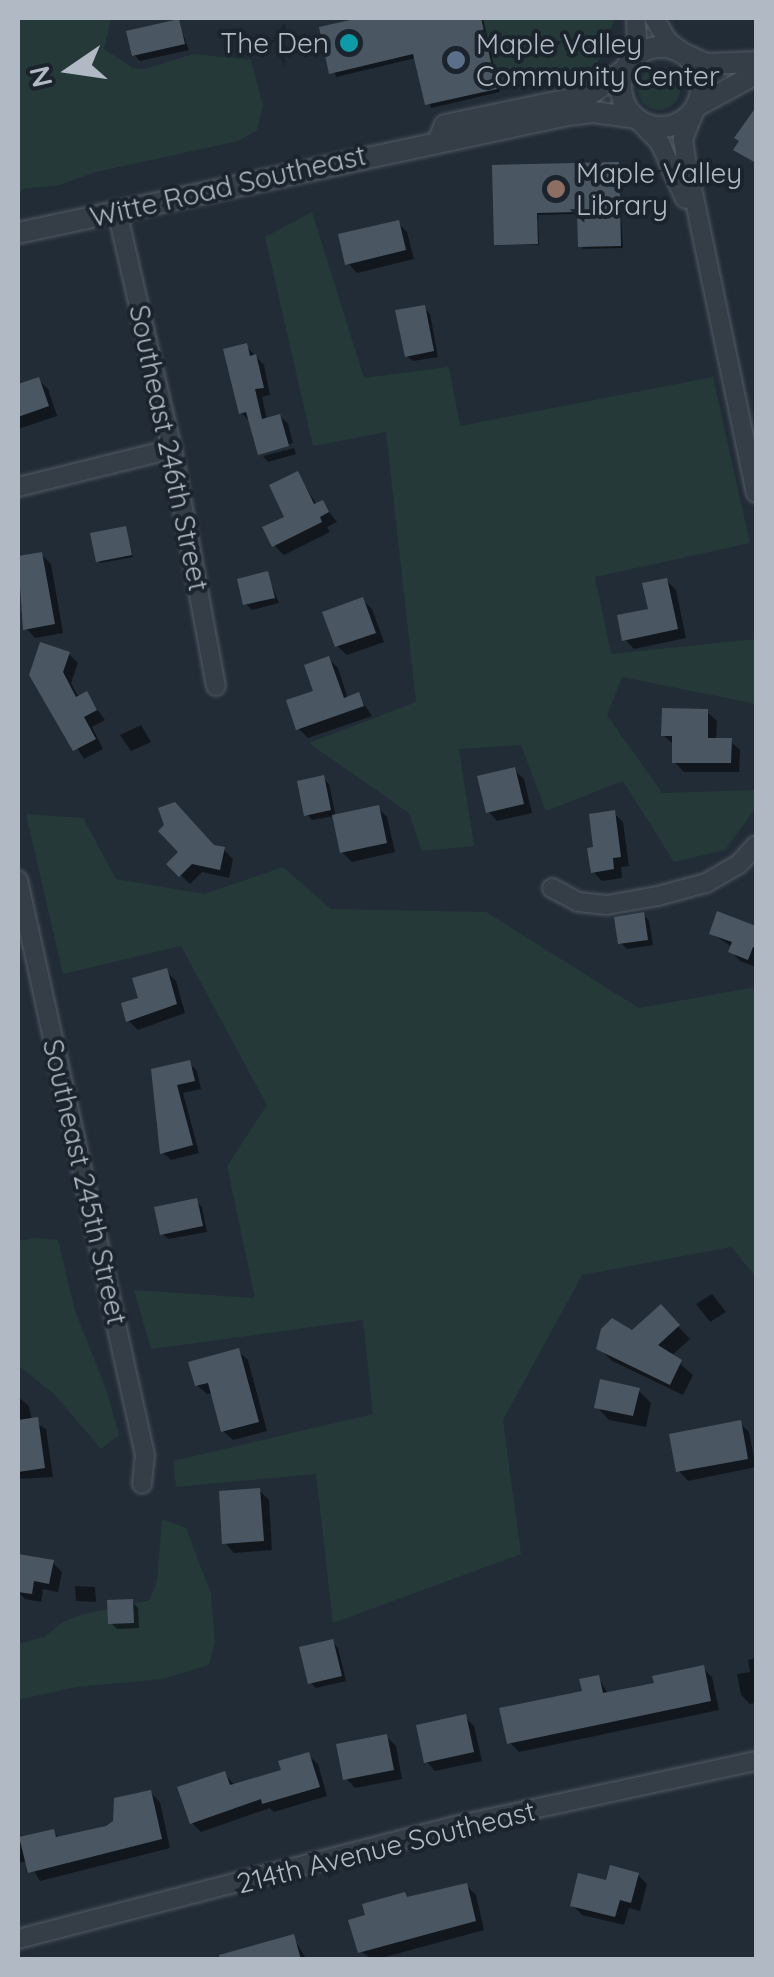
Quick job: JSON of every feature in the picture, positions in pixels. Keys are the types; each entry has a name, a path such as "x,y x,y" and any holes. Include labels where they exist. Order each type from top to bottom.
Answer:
{"street":[{"path":"636,18 638,40 625,69 622,96 668,158 698,232"},
{"path":"654,18 702,83 683,139 698,232 729,356 756,494"},
{"path":"625,69 644,50 657,46 706,64 756,62"},
{"name":"Witte Road Southeast","path":"439,139 445,125 590,95 625,69"},
{"path":"637,119 666,127 683,121 696,106 756,74"},
{"name":"Witte Road Southeast","path":"18,233 439,139 447,143 593,112 637,119"},
{"name":"Southeast 246th Street","path":"117,210 172,450 216,686"},
{"path":"18,488 172,450"},
{"path":"552,888 578,902 607,905 658,896 706,883 739,864 756,844"},
{"name":"Southeast 245th Street","path":"18,880 146,1455 142,1484"},
{"name":"214th Avenue Southeast","path":"18,1939 455,1826 756,1760"}],"green space":[{"path":"18,18 111,18 104,49 133,68 145,69 193,54 251,60 263,106 257,130 238,141 96,172 59,185 22,189 18,198"},
{"path":"481,18 615,18 597,64 561,82 497,89"},
{"path":"659,68 674,74 680,89 674,104 659,110 644,104 638,89 644,74"},
{"path":"312,212 364,378 449,367 460,426 713,377 750,543 595,577 611,654 756,639 756,704 622,677 607,715 662,793 756,790 756,808 725,850 674,862 623,781 546,811 521,745 459,749 474,846 422,851 409,813 309,743 416,702 386,432 313,446 265,237"},
{"path":"26,814 83,818 116,879 204,894 283,867 331,909 486,912 639,1008 756,987 756,1277 731,1247 582,1275 503,1420 521,1554 333,1623 316,1474 176,1487 173,1461 373,1414 363,1320 151,1349 134,1290 255,1298 227,1166 267,1105 181,946 63,974"},
{"path":"58,1240 75,1311 106,1389 119,1435 101,1449 56,1396 18,1365 18,1241"},
{"path":"162,1519 186,1528 211,1594 215,1642 209,1665 163,1679 76,1687 18,1700 18,1644 44,1637 63,1622 84,1614 150,1600 157,1581"}],"building":[{"name":"Maple Valley Community Center","path":"359,18 481,18 497,89 425,105 413,54 329,74 319,27"},
{"path":"179,19 185,44 132,56 126,31"},
{"path":"756,107 756,163 733,150 739,141 734,138"},
{"name":"Maple Valley Library","path":"619,162 621,246 578,247 577,212 537,213 538,244 494,245 492,165"},
{"path":"399,220 406,250 345,265 338,234"},
{"path":"425,305 434,351 405,357 395,310"},
{"path":"247,343 250,356 256,354 264,388 255,389 262,419 280,414 289,446 258,455 246,412 239,414 223,349"},
{"path":"39,377 49,406 18,417 18,384"},
{"path":"298,471 314,504 323,500 329,512 320,517 322,522 272,547 262,527 284,517 269,485"},
{"path":"126,526 132,555 96,562 90,533"},
{"path":"42,552 55,624 23,630 18,556"},
{"path":"268,571 275,598 243,605 237,579"},
{"path":"667,578 678,629 622,641 617,615 648,609 642,583"},
{"path":"363,597 376,633 335,647 322,612"},
{"path":"40,642 70,652 63,672 76,697 87,691 97,710 84,717 96,739 73,751 29,675"},
{"path":"329,656 344,698 359,692 364,706 296,730 286,700 313,691 304,665"},
{"path":"662,708 708,709 708,738 732,738 731,763 672,763 672,736 661,736"},
{"path":"515,767 524,804 486,813 477,776"},
{"path":"324,775 331,810 304,816 297,781"},
{"path":"175,802 214,845 225,847 220,870 192,864 179,877 166,864 178,852 158,831 164,825 158,808"},
{"path":"379,805 387,843 340,853 332,815"},
{"path":"615,810 621,857 613,858 614,869 591,873 587,848 593,847 589,814"},
{"path":"717,911 756,926 756,948 753,947 748,960 728,952 732,942 709,934"},
{"path":"644,912 648,940 618,944 614,917"},
{"path":"167,968 177,1004 126,1022 121,1003 138,998 132,978"},
{"path":"190,1060 195,1081 177,1085 193,1145 160,1154 151,1069"},
{"path":"197,1198 203,1226 160,1235 154,1207"},
{"path":"661,1304 680,1325 658,1345 682,1360 670,1385 596,1349 601,1329 612,1318 632,1330"},
{"path":"239,1348 259,1422 221,1432 208,1383 195,1386 188,1362"},
{"path":"600,1379 640,1388 633,1416 594,1408"},
{"path":"38,1417 45,1468 18,1472 18,1420"},
{"path":"741,1420 748,1459 676,1472 669,1434"},
{"path":"260,1488 264,1541 222,1544 219,1491"},
{"path":"18,1554 54,1560 49,1584 34,1581 32,1594 18,1592"},
{"path":"133,1599 134,1623 108,1624 107,1600"},
{"path":"333,1639 342,1676 308,1684 299,1647"},
{"path":"704,1665 711,1701 507,1744 499,1708 582,1691 579,1679 599,1675 603,1693 654,1683 652,1676"},
{"path":"466,1714 474,1752 424,1763 416,1725"},
{"path":"387,1734 394,1770 343,1780 336,1744"},
{"path":"309,1752 320,1787 262,1804 261,1799 190,1824 177,1787 225,1771 230,1785 281,1770 278,1761"},
{"path":"151,1790 162,1839 28,1873 19,1837 54,1829 56,1837 106,1826 113,1821 114,1798"},
{"path":"610,1865 639,1873 631,1903 620,1900 615,1917 570,1906 578,1873 606,1880"},
{"path":"467,1883 476,1921 358,1953 348,1920 365,1915 362,1904 405,1892 407,1897"},
{"path":"294,1934 301,1960 220,1960 219,1955"}],"place":[{"name":"The Den","path":"349,43"},
{"name":"Maple Valley Community Center","path":"456,60"},
{"name":"Maple Valley Library","path":"556,189"}]}
